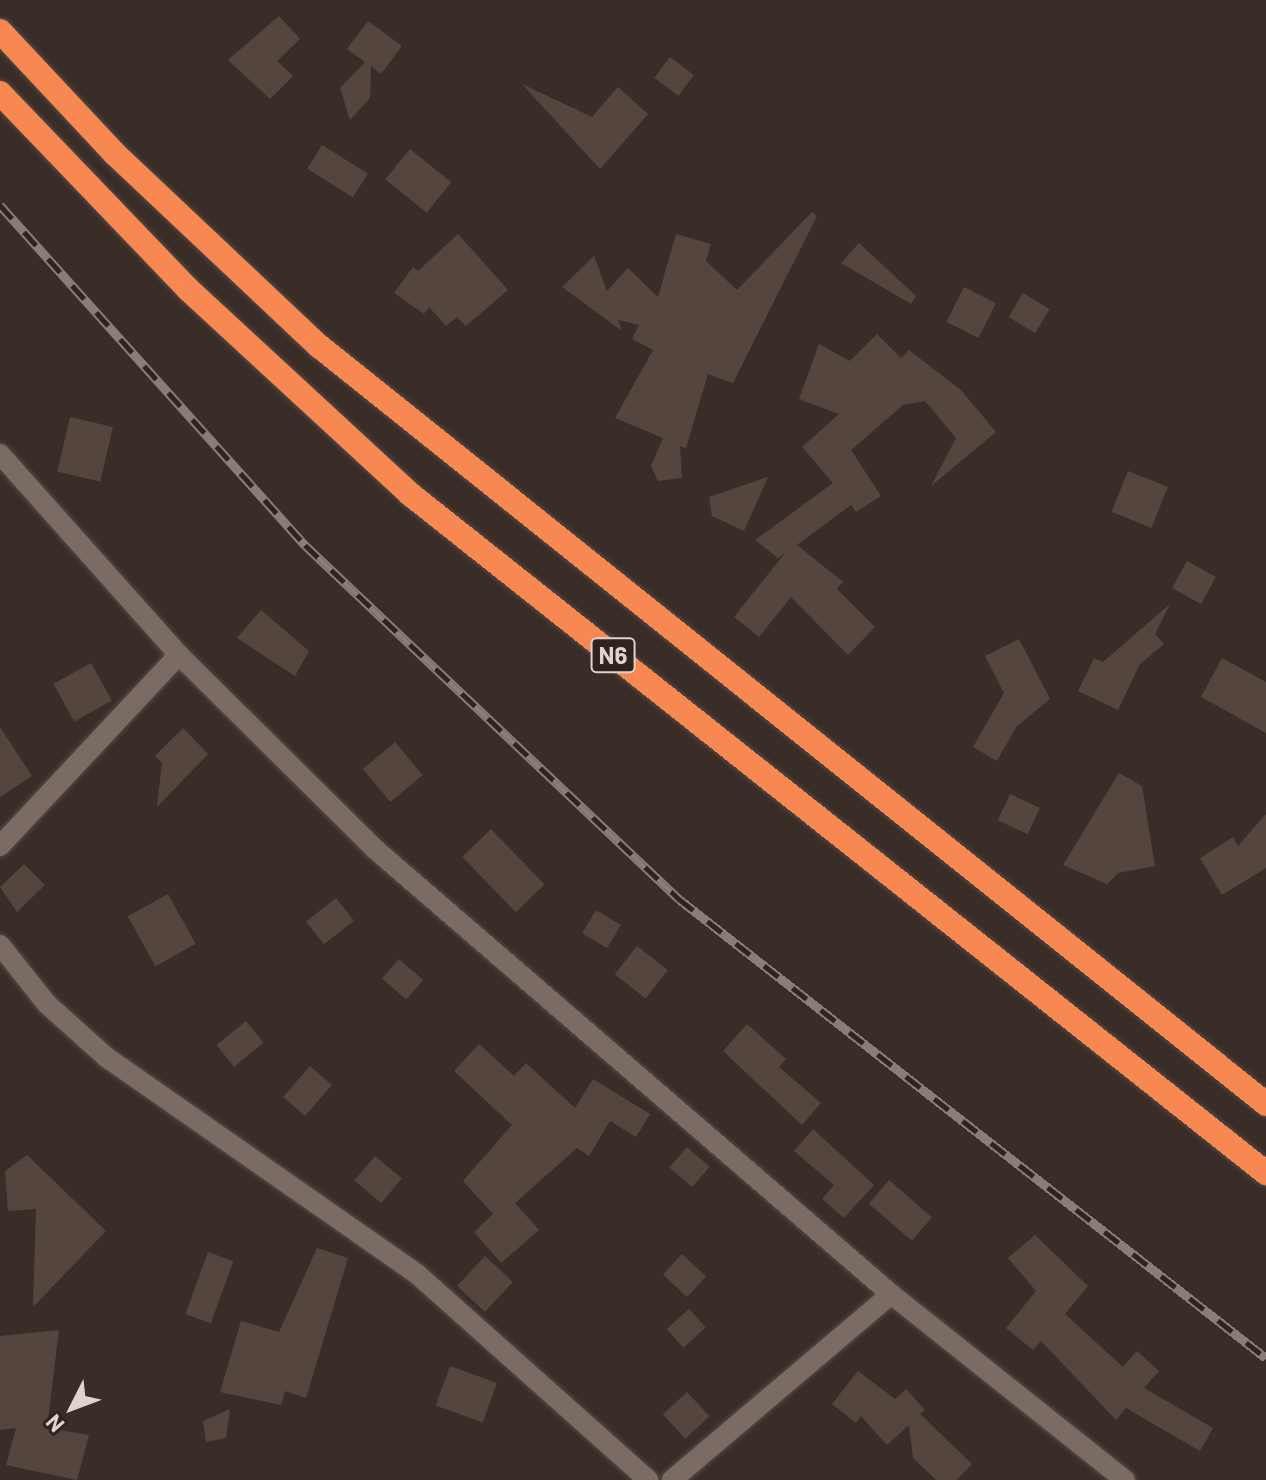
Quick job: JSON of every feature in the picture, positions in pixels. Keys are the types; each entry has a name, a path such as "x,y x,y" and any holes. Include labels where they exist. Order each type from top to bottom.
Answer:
{"highway":[{"name":"N6","path":"0,31 114,153 319,346 1266,1104"},
{"name":"N6","path":"0,93 189,290 410,494 1266,1173"}],"street":[{"path":"0,454 179,655 376,850 891,1294 1125,1480"},
{"path":"0,846 179,655"},
{"path":"0,945 47,1004 106,1057 417,1274 648,1480"},
{"path":"672,1480 891,1294"}],"building":[{"path":"279,16 300,39 277,61 293,76 270,99 228,60"},
{"path":"368,21 402,46 381,74 371,66 370,98 350,120 340,88 365,62 347,49"},
{"path":"670,57 694,75 678,96 654,78"},
{"path":"522,84 592,117 618,87 648,114 600,169"},
{"path":"322,145 368,174 353,197 307,169"},
{"path":"410,149 451,182 427,213 385,179"},
{"path":"812,212 817,216 733,383 708,374 686,448 680,446 682,478 658,481 651,466 663,438 615,418 653,350 632,339 639,325 618,320 622,331 562,287 594,256 607,291 628,268 658,297 676,234 711,244 706,261 737,290"},
{"path":"458,234 508,290 466,326 457,317 446,326 429,307 424,314 394,293 413,267 418,271"},
{"path":"859,243 916,296 911,304 841,263"},
{"path":"964,287 996,303 978,338 946,322"},
{"path":"1023,293 1050,309 1035,333 1009,317"},
{"path":"877,334 901,358 909,350 961,390 996,432 931,486 956,438 925,401 903,405 851,450 881,496 856,512 851,505 797,545 843,582 837,589 875,627 848,655 791,597 759,637 734,617 785,553 778,558 755,540 833,483 802,447 839,414 799,399 819,344 850,361"},
{"path":"70,417 113,427 100,481 57,472"},
{"path":"1128,471 1168,487 1151,528 1112,512"},
{"path":"768,477 744,531 712,516 709,497"},
{"path":"1187,561 1216,577 1201,604 1172,588"},
{"path":"1170,604 1155,634 1164,644 1140,664 1118,710 1078,691 1094,658 1103,662"},
{"path":"261,610 309,651 295,676 237,638"},
{"path":"1019,639 1050,699 1016,727 997,761 973,747 1004,693 985,656"},
{"path":"1222,658 1266,682 1266,733 1201,697"},
{"path":"91,663 112,701 74,721 53,684"},
{"path":"0,727 32,776 0,797"},
{"path":"183,728 208,754 157,807 162,763 155,756"},
{"path":"395,742 423,775 390,802 363,769"},
{"path":"1119,773 1142,786 1155,866 1118,873 1107,884 1063,865"},
{"path":"1010,794 1040,808 1028,834 998,820"},
{"path":"1266,814 1266,868 1222,895 1200,858 1233,837 1238,846"},
{"path":"491,829 544,884 516,912 462,857"},
{"path":"24,864 45,885 17,912 0,887"},
{"path":"168,894 196,944 155,966 128,916"},
{"path":"336,898 354,921 324,944 306,921"},
{"path":"596,910 621,925 607,948 582,933"},
{"path":"637,946 668,970 646,998 615,974"},
{"path":"399,959 423,980 406,1000 382,979"},
{"path":"246,1021 264,1043 234,1067 216,1045"},
{"path":"747,1024 786,1059 779,1067 821,1103 802,1125 723,1051"},
{"path":"479,1044 514,1076 526,1063 575,1108 593,1079 650,1114 636,1137 610,1121 589,1156 577,1148 515,1203 539,1230 501,1263 474,1232 493,1214 463,1181 512,1125 454,1071"},
{"path":"310,1066 332,1085 305,1116 283,1097"},
{"path":"813,1129 874,1185 844,1218 822,1199 834,1185 794,1151"},
{"path":"687,1147 710,1167 692,1187 669,1167"},
{"path":"27,1155 106,1231 33,1307 36,1209 8,1211 5,1171"},
{"path":"375,1156 402,1178 381,1203 354,1181"},
{"path":"889,1180 932,1217 912,1241 869,1203"},
{"path":"1035,1235 1088,1286 1065,1314 1123,1367 1137,1351 1159,1371 1144,1388 1213,1428 1200,1451 1126,1408 1116,1420 1041,1341 1033,1350 1006,1328 1036,1291 1008,1258"},
{"path":"317,1248 348,1258 306,1398 285,1391 281,1405 220,1392 241,1321 279,1332"},
{"path":"208,1252 233,1261 211,1323 185,1314"},
{"path":"682,1254 706,1277 687,1297 663,1274"},
{"path":"485,1256 513,1282 485,1312 457,1286"},
{"path":"689,1309 706,1328 683,1348 667,1329"},
{"path":"59,1330 47,1428 89,1435 77,1480 6,1465 16,1428 0,1430 0,1336"},
{"path":"450,1366 497,1383 483,1423 436,1405"},
{"path":"858,1371 895,1399 906,1389 925,1410 920,1414 972,1464 957,1480 936,1480 913,1458 909,1425 887,1445 861,1416 856,1423 832,1404"},
{"path":"687,1392 710,1416 685,1439 663,1415"},
{"path":"230,1409 226,1438 206,1442 203,1421"}],"railway":[{"path":"0,205 305,545 679,899 1266,1358"}]}
